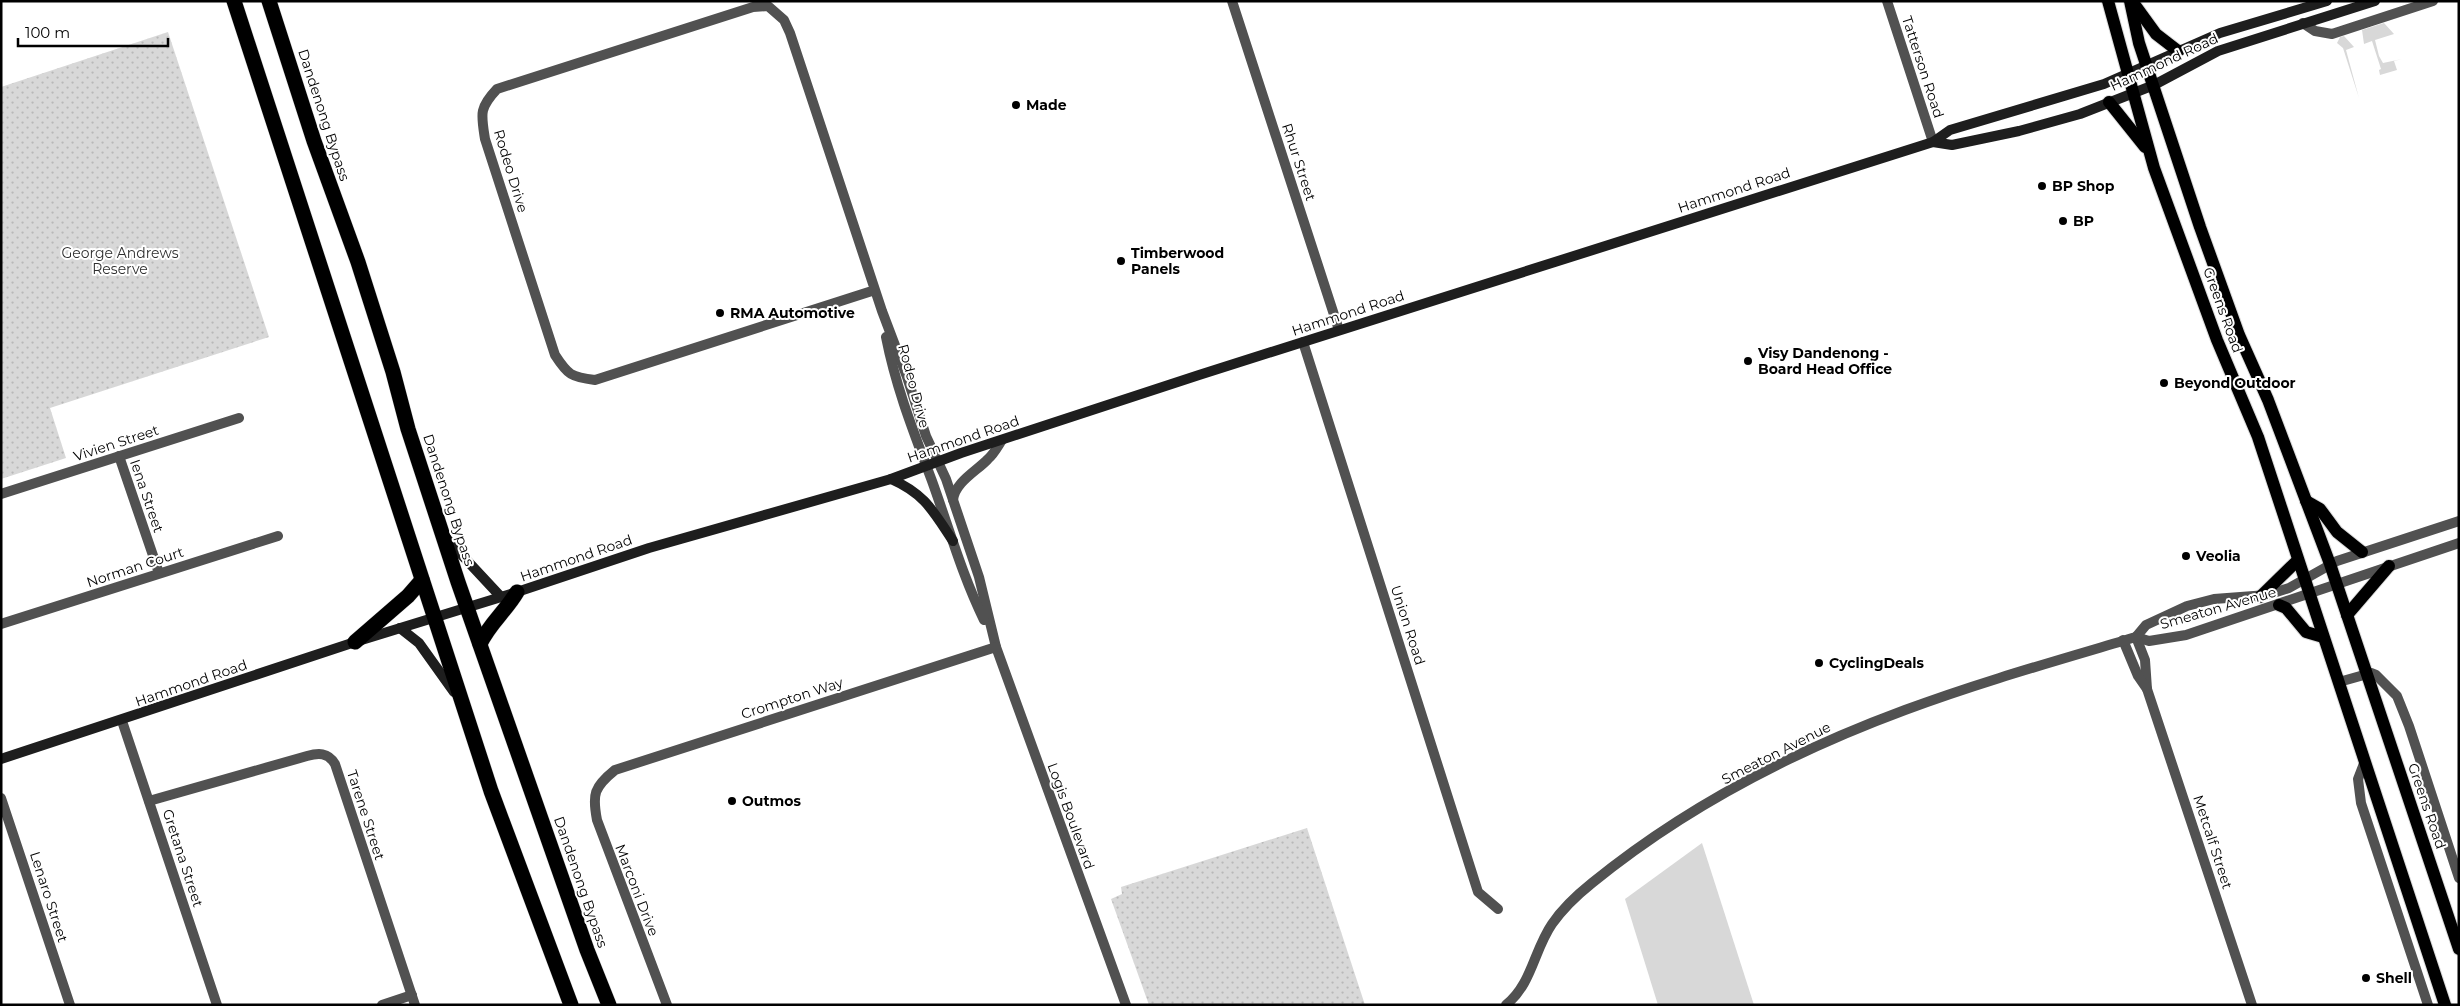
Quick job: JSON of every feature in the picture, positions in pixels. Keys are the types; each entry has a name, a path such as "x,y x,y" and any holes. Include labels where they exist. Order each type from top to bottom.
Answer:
{"highway":[{"path":"234,1 464,708 516,859 570,1005"},
{"name":"Dandenong Bypass","path":"269,1 314,141 361,271 393,372 408,429 467,608 587,950 609,1005"},
{"path":"355,642 408,596 422,580"},
{"path":"480,644 486,630 508,608 516,592"}],"main road":[{"name":"Greens Road","path":"2108,1 2149,150 2217,340 2250,416 2445,1005"},
{"path":"2131,1 2156,34 2178,51"},
{"name":"Greens Road","path":"2131,1 2139,44 2154,84 2171,142 2218,277 2337,583 2459,949"},
{"name":"Hammond Road","path":"1,759 355,642 467,608 649,548 890,479 938,461 1339,330 1933,142 1950,130 2104,84 2227,31 2327,1"},
{"name":"Hammond Road","path":"1933,142 1952,145 2019,131 2080,114 2133,94 2218,51 2375,1"},
{"path":"2109,102 2149,150"},
{"path":"890,479 916,491 936,515 953,541"},
{"path":"2306,501 2320,509 2337,532 2362,552"},
{"path":"444,536 500,597"},
{"path":"2260,596 2298,560"},
{"path":"2347,615 2389,566"},
{"path":"2279,605 2286,608 2306,632 2323,636"},
{"path":"400,628 424,649 464,708"}],"street":[{"name":"Rhur Street","path":"1232,1 1339,330"},
{"name":"Tatterson Road","path":"1887,1 1933,142"},
{"path":"2303,23 2314,31 2332,34 2433,1"},
{"name":"Rodeo Drive","path":"875,290 595,380 575,377 565,370 555,355 488,148 481,114 486,100 497,88 753,7 768,6 784,20 790,34 882,311 907,377 926,436 938,461"},
{"name":"Rodeo Drive","path":"882,311 898,389 926,466"},
{"name":"Union Road","path":"1303,342 1478,892 1498,909"},
{"name":"Vivien Street","path":"1,494 238,418"},
{"path":"953,500 954,494 960,485 990,458 1002,440"},
{"name":"Iena Street","path":"119,456 159,573"},
{"name":"Logis Boulevard","path":"938,461 979,577 996,647 1126,1005"},
{"name":"Logis Boulevard","path":"926,466 967,584 992,635"},
{"name":"Smeaton Avenue","path":"2136,637 2146,624 2187,606 2214,599 2260,596 2289,588 2330,564 2459,521"},
{"name":"Norman Court","path":"1,624 278,536"},
{"name":"Smeaton Avenue","path":"1506,1005 1512,1000 1532,971 1540,946 1567,904 1593,882 1671,826 1727,792 1823,744 1906,709 2123,640 2136,637 2149,641 2175,637 2279,605 2337,583 2459,543"},
{"name":"Metcalf Street","path":"2136,637 2144,660 2147,689 2252,1005"},
{"name":"Metcalf Street","path":"2123,640 2138,676 2147,689"},
{"name":"Crompton Way","path":"599,783 615,770 996,647"},
{"path":"2339,682 2366,673"},
{"name":"Greens Road","path":"2366,673 2376,675 2397,696 2402,704 2459,878"},
{"name":"Gretana Street","path":"122,720 217,1005"},
{"name":"Tarene Street","path":"149,801 318,753 328,756 335,764 413,1000"},
{"name":"Greens Road","path":"2364,761 2358,779 2361,803 2428,1005"},
{"name":"Marconi Drive","path":"599,783 593,800 597,820 666,1005"},
{"name":"Lenaro Street","path":"1,798 70,1005"},
{"path":"382,1005 413,1000"}],"green space":[{"path":"2384,23 2394,34 2375,40 2379,56 2383,63 2402,59 2394,61 2397,70 2380,75 2379,70 2381,69 2372,41 2364,44 2362,30"},
{"name":"George Andrews Reserve","path":"168,32 269,337 50,408 66,458 1,479 1,87"},
{"path":"2344,36 2354,47 2346,50 2359,98 2343,48 2337,43 2340,37"},
{"path":"1307,828 1365,1005 1149,1005 1111,899 1122,894 1121,887"},
{"path":"1702,843 1754,1005 1658,1005 1625,899"}],"place":[{"name":"Made","path":"1016,105"},
{"name":"BP Shop","path":"2042,186"},
{"name":"BP","path":"2063,221"},
{"name":"Timberwood Panels","path":"1121,261"},
{"name":"RMA Automotive","path":"720,313"},
{"name":"Visy Dandenong - Board Head Office","path":"1748,361"},
{"name":"Beyond Outdoor","path":"2164,383"},
{"name":"Veolia","path":"2186,556"},
{"name":"CyclingDeals","path":"1819,663"},
{"name":"Outmos","path":"732,801"},
{"name":"Shell","path":"2366,978"}]}
